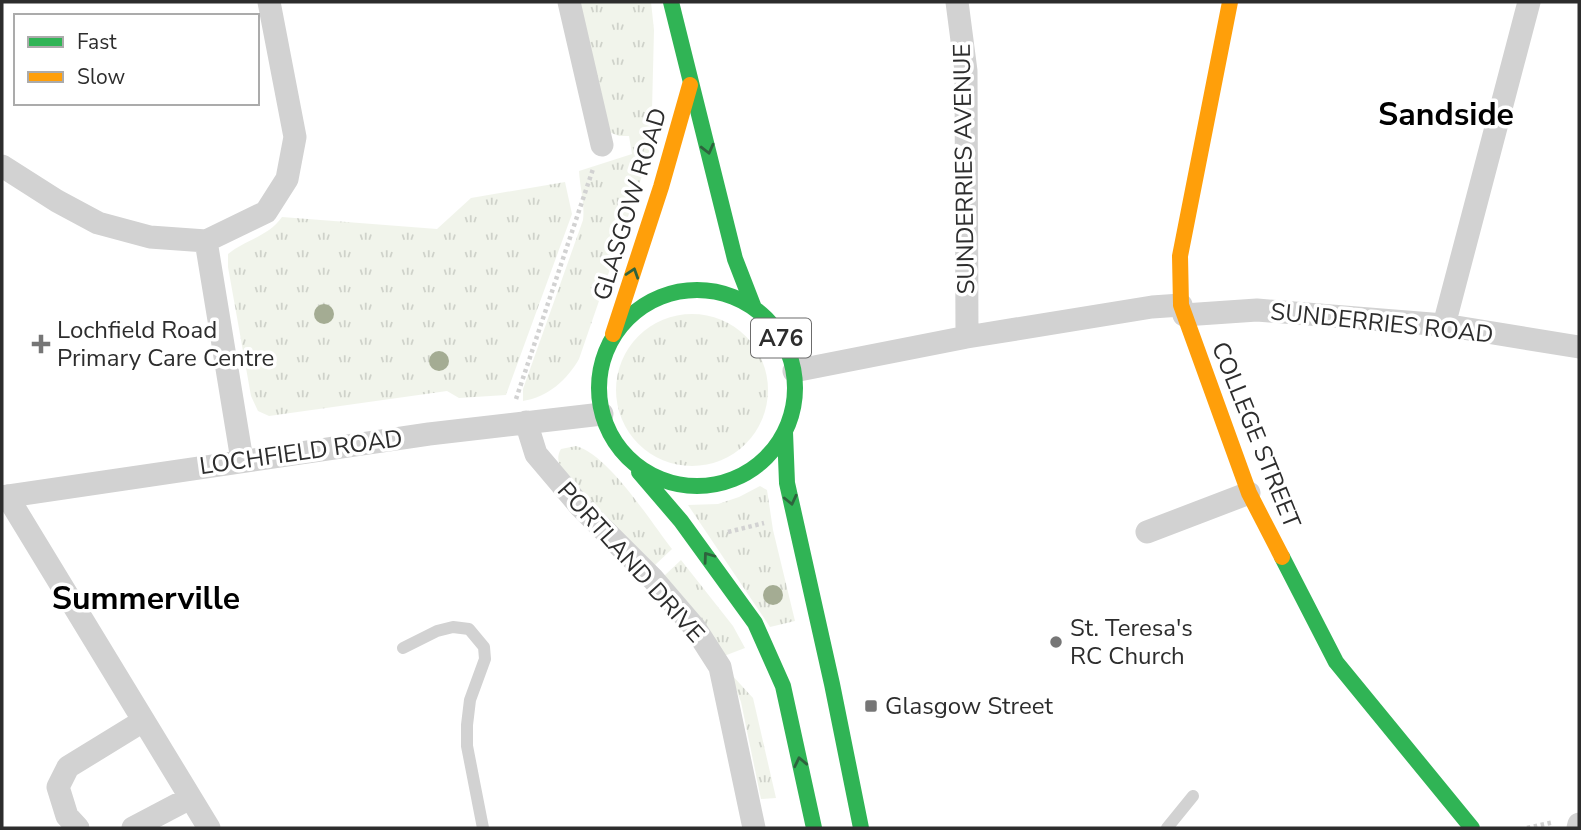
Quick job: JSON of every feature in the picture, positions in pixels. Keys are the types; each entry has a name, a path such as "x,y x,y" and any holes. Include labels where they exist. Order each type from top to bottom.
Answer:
{"main road":[{"name":"GLASGOW ROAD","path":"671,2 736,259 754,308"},
{"name":"COLLEGE STREET","path":"1230,2 1180,256 1183,310 1250,493 1336,662 1472,828"},
{"name":"GLASGOW ROAD","path":"612,338 661,187 691,83"},
{"name":"A76","path":"629,460 654,477 684,486 714,485 743,475 768,457 785,432 794,402 794,371 786,347 772,325 754,308 724,294 692,290 660,297 633,313 612,338 602,362 598,388 602,414 612,439 629,460 681,521 755,623 783,686 814,828"},
{"name":"A76","path":"785,432 787,483 861,828"}],"street":[{"path":"2,166 98,223 150,237 206,241 266,212 287,179 295,136 269,2"},
{"path":"569,2 601,145"},
{"name":"SUNDERRIES AVENUE","path":"957,2 966,72 967,337"},
{"path":"1444,325 1529,2"},
{"path":"206,241 242,460"},
{"name":"SUNDERRIES ROAD","path":"794,371 967,337 1152,307 1183,310 1257,310 1444,325 1579,348"},
{"name":"LOCHFIELD ROAD","path":"5,496 242,460 602,414"},
{"name":"PORTLAND DRIVE","path":"517,424 536,454 580,506 653,579 687,618 720,667 754,828"},
{"path":"1147,532 1250,493"},
{"path":"5,496 209,828"},
{"path":"78,828 67,816 58,787 68,767 142,721"},
{"path":"133,828 190,798"}],"lane":[{"path":"403,648 437,631 453,627 469,629 484,647 485,659 470,700 467,725 467,746 482,828"},
{"path":"1167,828 1193,796"}],"path":[{"path":"517,424 601,145"}],"green space":[{"path":"575,2 651,2 654,30 651,150 579,359 569,374 556,386 541,396 523,401 523,389 583,220 579,171 632,154 629,136 609,132"},
{"path":"565,182 572,214 506,395 459,398 447,391 269,416 258,411 251,396 228,254 264,234 282,217 437,229 471,198"},
{"path":"692,314 721,320 746,336 762,361 768,390 762,419 746,444 721,460 692,466 663,460 638,444 622,419 616,390 622,361 638,336 663,320"},
{"path":"576,446 589,452 615,475 672,549 655,565 563,471 558,458 561,449"},
{"path":"760,486 767,490 773,530 795,621 770,627 688,505 718,504"},
{"path":"681,560 733,626 745,648 724,656 697,614 664,576"},
{"path":"730,673 753,698 776,798 761,799 741,702"}],"traffic: fast":[{"path":"671,2 735,259 754,308"},
{"path":"697,290 734,298 766,319 787,351 795,388 787,425 766,457 734,478 697,486 660,478 628,457 607,425 599,388 607,351 628,319 660,298 697,290"},
{"path":"785,432 787,483 861,828"},
{"path":"639,472 681,521 755,623 783,686 814,828"},
{"path":"1282,557 1336,662 1472,828"}],"traffic: slow":[{"path":"1230,2 1180,256 1181,305 1249,493 1282,557"},
{"path":"613,334 661,187 690,85"}],"place":[{"name":"Lochfield Road Primary Care Centre","path":"41,344"},
{"name":"St. Teresa's RC Church","path":"1056,642"},
{"name":"Glasgow Street","path":"871,706"}],"district":[{"name":"Sandside","path":"1446,114"},
{"name":"Summerville","path":"146,598"}]}
